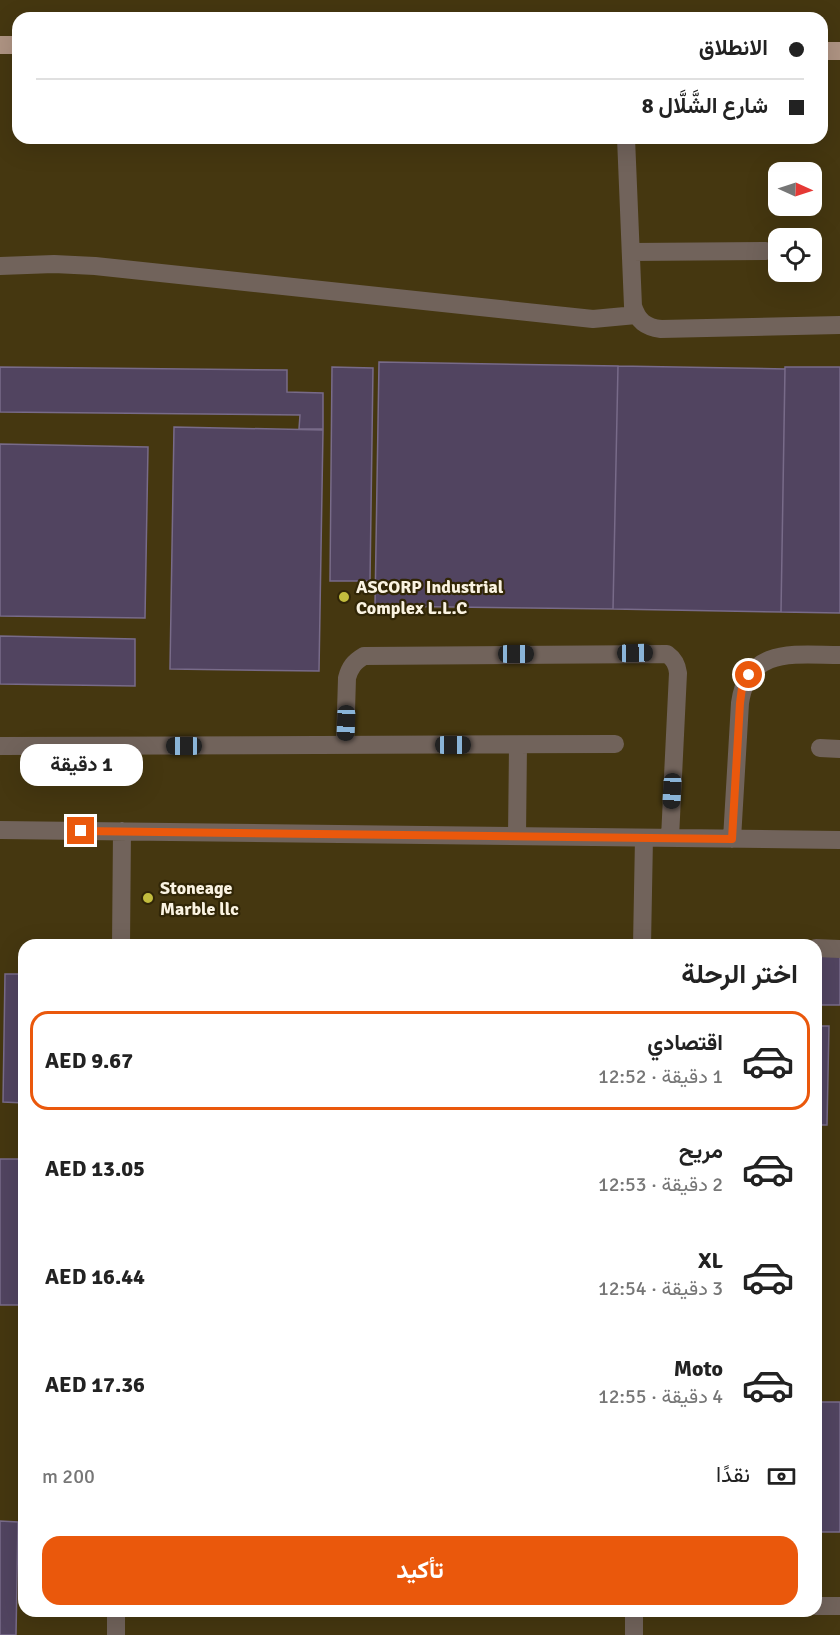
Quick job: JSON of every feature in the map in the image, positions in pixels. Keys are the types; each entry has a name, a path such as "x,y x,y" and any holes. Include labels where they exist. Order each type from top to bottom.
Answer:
{"street":[{"path":"626,144 633,306 642,323 651,328 661,329 840,325"},
{"path":"631,252 766,251"},
{"path":"0,266 54,264 95,266 593,319 636,315"},
{"path":"345,745 347,678 350,668 364,656 667,654 673,658 678,673 670,838"},
{"path":"732,839 740,703 742,688 749,675 759,664 772,658 787,655 840,655"},
{"path":"0,746 615,744"},
{"path":"517,836 518,745"},
{"path":"820,748 840,749"},
{"path":"0,830 840,840"},
{"path":"121,939 122,831"},
{"path":"642,939 644,838"},
{"path":"822,948 840,949"},
{"path":"822,1606 840,1606"},
{"path":"116,1617 116,1635"},
{"path":"634,1617 634,1635"}],"shaded area":[{"path":"0,0 840,0 840,1635 0,1635"}],"building":[{"path":"379,362 618,366 613,609 375,606"},
{"path":"618,366 785,369 781,612 613,609"},
{"path":"0,367 287,370 287,392 323,393 323,429 299,429 300,415 0,412"},
{"path":"332,367 373,368 370,581 330,581"},
{"path":"785,367 840,367 840,613 781,612"},
{"path":"174,427 323,430 319,671 170,669"},
{"path":"0,444 148,447 145,618 0,616"},
{"path":"0,636 135,639 135,686 0,684"},
{"path":"822,953 840,953 840,1005 822,1005"},
{"path":"5,974 18,974 18,1103 3,1102"},
{"path":"822,1026 829,1026 827,1125 822,1125"},
{"path":"0,1159 18,1159 18,1305 0,1305"},
{"path":"822,1402 840,1402 840,1532 822,1532"},
{"path":"0,1521 18,1522 16,1635 0,1635"}],"place":[{"name":"ASCORP Industrial Complex L.L.C","path":"344,597"},
{"name":"Stoneage Marble llc","path":"148,898"}],"route":[{"path":"81,831 732,839 740,703 742,688 749,675"}]}
